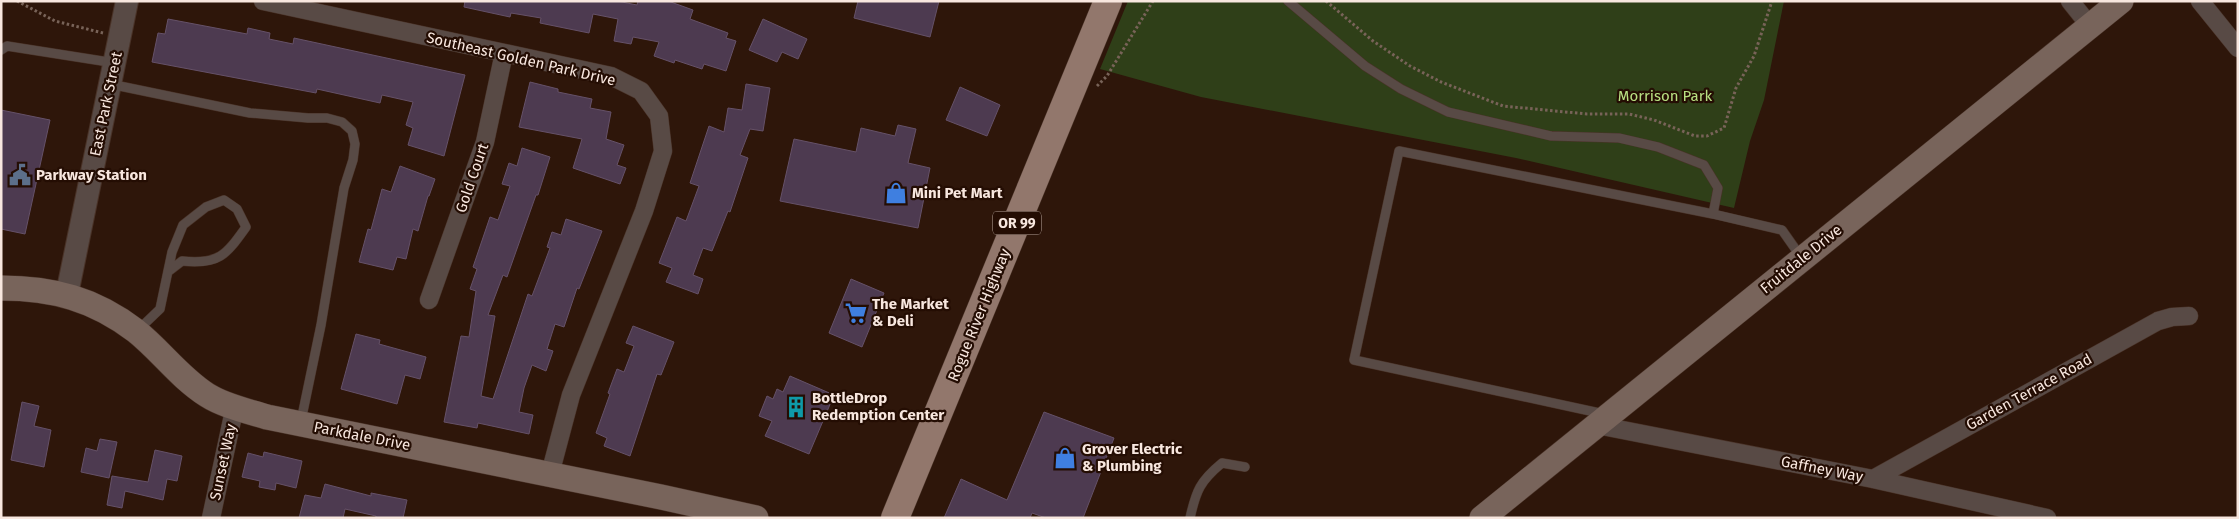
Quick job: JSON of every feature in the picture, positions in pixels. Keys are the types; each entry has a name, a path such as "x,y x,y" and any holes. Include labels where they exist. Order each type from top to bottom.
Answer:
{"main road":[{"name":"Rogue River Highway","path":"895,518 1108,1"},
{"name":"Fruitdale Drive","path":"1482,518 2121,1"},
{"name":"Parkdale Drive","path":"1,288 32,288 67,294 101,308 137,331 186,380 208,396 267,417 756,518"}],"street":[{"name":"East Park Street","path":"67,294 113,74 126,1"},
{"name":"Southeast Golden Park Drive","path":"263,1 611,76 642,92 659,116 664,151 644,211 571,395 550,474"},
{"path":"2070,1 2090,26"},
{"path":"2200,1 2238,48"},
{"name":"Gold Court","path":"429,300 485,142 504,54"},
{"name":"Garden Terrace Road","path":"1873,479 2158,321 2172,317 2189,316"},
{"name":"Sunset Way","path":"211,518 235,406"},
{"name":"Gaffney Way","path":"1603,420 2047,518"}],"lane":[{"path":"1288,1 1365,66 1401,89 1448,112 1551,136 1619,138 1658,147 1704,165 1718,188 1713,214"},
{"path":"1,50 7,46 250,113 327,118 342,122 352,131 355,144 353,160 344,188 321,325 301,424"},
{"path":"1603,420 1354,360 1398,151 1713,214 1782,230 1802,258"},
{"path":"137,331 160,309 172,252 183,225 206,207 224,200 237,209 246,227 229,251 204,264 182,261 169,271"},
{"path":"1190,518 1195,493 1209,473 1222,464 1245,467"}],"path":[{"path":"17,1 55,21 120,37"},
{"path":"1097,86 1107,76 1153,1"},
{"path":"1326,1 1373,41 1410,66 1441,82 1503,106 1587,114 1629,114 1654,120 1695,136 1707,136 1724,128 1736,88 1754,56 1772,1"}],"green space":[{"name":"Morrison Park","path":"1128,1 1784,1 1764,100 1750,141 1734,208 1516,158 1201,97 1100,69"}],"building":[{"path":"465,1 617,1 637,5 638,1 668,1 693,10 690,19 728,33 726,38 736,41 726,71 704,64 702,69 675,60 674,63 654,56 659,42 633,37 631,44 614,41 618,19 593,14 589,33 540,23 541,18 511,13 510,17 464,7"},
{"path":"858,1 939,1 930,37 854,18"},
{"path":"168,19 247,34 248,28 270,33 269,39 293,44 294,38 465,75 444,156 408,145 413,128 406,125 413,102 382,95 380,103 317,89 316,93 152,62 158,33 165,34"},
{"path":"763,19 807,39 798,59 782,52 777,62 749,50"},
{"path":"530,82 558,89 558,92 592,99 590,108 611,112 606,139 624,145 617,165 626,168 620,184 573,168 582,139 519,127"},
{"path":"746,84 770,88 763,131 750,129 740,155 748,158 730,212 728,211 712,251 703,248 693,275 703,279 698,294 666,282 672,268 659,263 677,217 686,221 699,186 690,183 709,126 724,132 728,108 742,110"},
{"path":"960,87 1000,105 987,136 946,120"},
{"name":"Parkway Station","path":"1,110 50,120 25,234 1,229"},
{"path":"898,125 916,129 908,163 930,168 918,228 780,201 794,139 856,152 861,128 895,136"},
{"path":"522,148 550,157 538,195 536,195 507,277 503,275 488,315 495,316 481,396 493,399 528,294 532,296 550,248 547,247 552,232 561,235 566,219 602,231 579,289 577,288 564,327 555,324 547,349 553,351 546,371 532,365 524,388 519,412 533,415 529,434 478,423 477,428 444,422 461,336 469,337 476,291 470,289 477,269 473,267 490,217 498,220 510,186 502,184 509,163 517,166"},
{"path":"400,166 435,179 418,231 413,229 406,259 397,257 393,270 359,262 368,229 371,230 382,189 391,192"},
{"name":"The Market & Deli","path":"851,279 884,293 862,347 829,333"},
{"path":"633,326 674,342 661,375 657,374 630,456 604,446 607,438 596,433 617,369 624,372 634,346 626,343"},
{"path":"356,334 380,340 379,344 426,357 420,379 405,375 397,404 341,389"},
{"name":"BottleDrop Redemption Center","path":"790,376 834,395 809,454 765,436 772,421 759,416 767,396 773,399 777,389 783,392"},
{"path":"22,402 39,406 34,426 51,430 44,467 11,460"},
{"name":"Grover Electric & Plumbing","path":"1044,412 1114,438 1083,518 1046,518 1032,513 1030,518 944,518 961,479 1007,500"},
{"path":"100,439 117,442 109,478 81,472 86,448 97,451"},
{"path":"155,450 182,456 177,481 167,479 163,500 125,491 122,508 107,505 112,476 148,482"},
{"path":"264,452 302,461 296,488 276,483 275,490 259,487 260,481 242,477 248,453 263,457"},
{"path":"325,484 371,496 371,493 407,500 403,518 376,518 376,516 345,509 343,518 299,518 305,495 321,498"}],"place":[{"name":"Parkway Station","path":"20,175"},
{"name":"Mini Pet Mart","path":"896,193"},
{"name":"The Market & Deli","path":"856,313"},
{"name":"BottleDrop Redemption Center","path":"796,407"},
{"name":"Grover Electric & Plumbing","path":"1065,458"}]}
